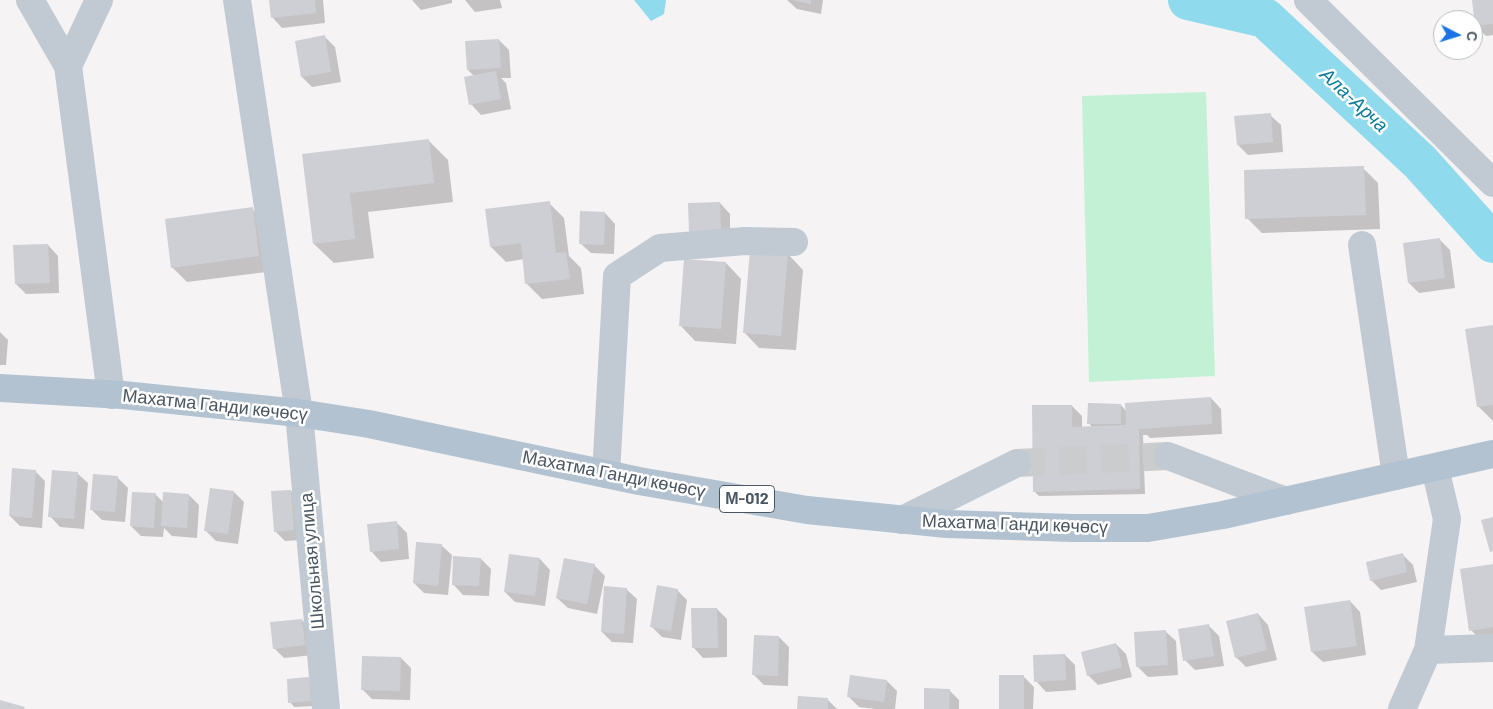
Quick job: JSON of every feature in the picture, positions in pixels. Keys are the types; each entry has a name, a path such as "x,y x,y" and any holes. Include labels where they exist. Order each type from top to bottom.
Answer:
{"main road":[{"name":"Махатма Ганди көчөсү","path":"0,388 111,394 299,413 369,424 606,474 807,510 957,525 1148,528 1223,515 1493,454"}],"street":[{"path":"30,0 68,66 111,394"},
{"path":"68,66 98,0"},
{"name":"Школьная улица","path":"237,0 299,413 326,709"},
{"path":"1308,0 1493,183"},
{"path":"606,474 617,276 660,248 745,241 794,242"},
{"path":"1362,245 1396,476"},
{"path":"1168,456 1286,501"},
{"path":"902,520 1017,463"},
{"path":"1402,709 1428,650 1447,519 1435,468"},
{"path":"1428,650 1493,648"}],"green space":[{"path":"1206,92 1215,376 1089,382 1082,96"}],"water":[{"path":"634,0 666,0 664,14 651,21"}],"building":[{"path":"269,0 315,0 316,13 271,18"},
{"path":"792,0 811,0 811,4"},
{"path":"1472,0 1493,0 1493,24 1483,25 1483,10 1473,10"},
{"path":"325,35 331,72 301,77 295,41"},
{"path":"499,39 501,68 467,70 465,41"},
{"path":"496,71 501,99 469,105 464,77"},
{"path":"1271,113 1273,142 1237,145 1234,116"},
{"path":"429,139 434,183 350,193 355,239 313,244 302,154"},
{"path":"1364,166 1366,215 1245,219 1244,170"},
{"path":"550,201 556,253 566,252 570,279 525,284 521,243 490,247 485,209"},
{"path":"720,202 721,231 689,232 688,203"},
{"path":"253,207 259,256 171,268 165,219"},
{"path":"580,211 605,212 604,245 579,244"},
{"path":"1440,238 1445,278 1408,283 1403,243"},
{"path":"48,244 50,283 15,284 13,245"},
{"path":"750,250 788,253 781,336 743,333"},
{"path":"684,259 726,262 721,329 679,326"},
{"path":"1493,325 1493,405 1477,407 1465,329"},
{"path":"1211,397 1212,424 1139,429 1140,489 1033,492 1032,405 1072,405 1072,427 1126,425 1125,403"},
{"path":"1088,403 1121,404 1121,424 1087,424"},
{"path":"12,468 36,470 32,518 9,516"},
{"path":"52,470 78,472 74,519 48,517"},
{"path":"93,474 118,476 115,512 90,510"},
{"path":"210,488 234,491 228,534 204,531"},
{"path":"291,490 294,530 274,532 271,491"},
{"path":"132,492 156,493 154,528 130,526"},
{"path":"163,492 189,494 187,528 161,526"},
{"path":"1493,517 1493,551 1490,552 1481,520"},
{"path":"397,521 399,549 370,552 367,524"},
{"path":"416,542 442,544 438,586 413,583"},
{"path":"1403,553 1407,572 1370,581 1366,562"},
{"path":"509,554 540,558 535,596 504,592"},
{"path":"453,556 481,558 479,586 452,585"},
{"path":"564,558 595,564 587,604 556,598"},
{"path":"1493,564 1493,627 1469,631 1460,569"},
{"path":"657,585 678,589 671,631 650,627"},
{"path":"604,586 627,588 624,634 601,632"},
{"path":"1350,600 1357,646 1311,652 1304,607"},
{"path":"691,608 717,608 718,648 692,648"},
{"path":"1258,613 1267,650 1235,658 1226,621"},
{"path":"302,619 305,645 273,649 270,622"},
{"path":"1209,624 1214,656 1183,661 1178,629"},
{"path":"1166,630 1168,665 1136,667 1134,632"},
{"path":"754,635 779,636 778,676 752,675"},
{"path":"1116,643 1122,667 1087,676 1081,652"},
{"path":"1065,654 1066,680 1034,682 1033,655"},
{"path":"362,656 401,657 400,691 361,690"},
{"path":"850,675 887,680 884,702 847,697"},
{"path":"999,675 1024,675 1024,709 999,709"},
{"path":"309,677 311,701 288,703 287,679"},
{"path":"924,688 950,689 949,709 924,709"},
{"path":"798,696 828,698 828,709 797,709"},
{"path":"0,700 25,707 24,709 0,709"}],"waterway":[{"name":"Ала-Арча","path":"1188,0 1265,18 1420,162 1493,243"}],"tunnel":[{"path":"1017,463 1168,456"}]}
